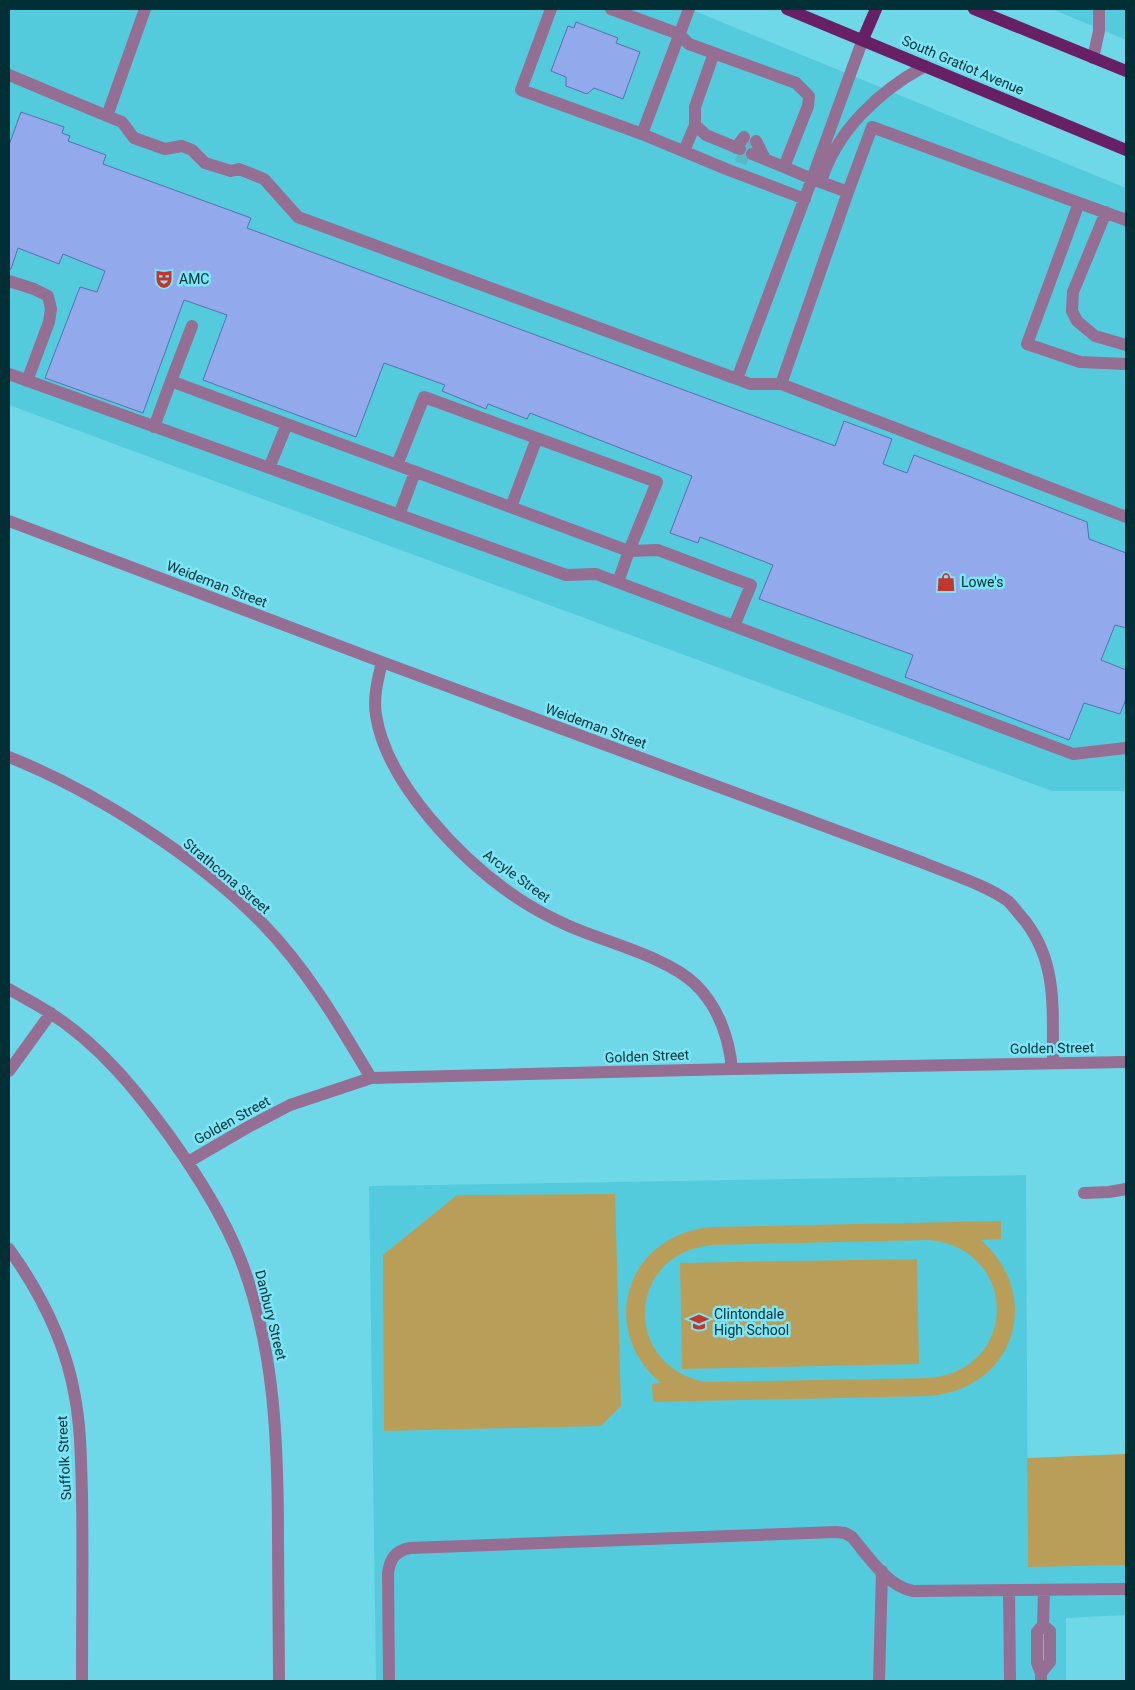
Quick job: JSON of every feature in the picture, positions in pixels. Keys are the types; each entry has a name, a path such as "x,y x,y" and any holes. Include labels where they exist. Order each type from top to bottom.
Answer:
{"main road":[{"name":"South Gratiot Avenue","path":"787,9 1126,150"},
{"path":"863,39 876,9"},
{"path":"978,9 1126,71"}],"street":[{"path":"107,116 145,9"},
{"path":"551,9 521,90 642,134 805,199"},
{"path":"611,9 679,34 689,44 796,83 809,96 808,106 784,167"},
{"path":"642,134 689,9"},
{"path":"1093,58 1099,31 1099,9"},
{"path":"816,180 863,39"},
{"path":"684,152 695,126 695,107 714,53"},
{"path":"737,379 805,199 816,180 846,131 891,87 925,66"},
{"path":"9,75 122,122 134,138 165,149 182,146 192,150 205,163 231,171 239,169 264,179 298,217 750,384 781,384 1126,517"},
{"path":"695,126 706,135 746,148 765,159 848,192"},
{"path":"781,384 872,127 1126,220"},
{"path":"1079,203 1027,344 1080,362 1126,364"},
{"path":"1106,212 1073,292 1072,311 1077,321 1095,336 1126,345"},
{"path":"9,280 48,296 51,310 49,322 27,381"},
{"path":"154,427 192,326"},
{"path":"9,374 566,575 596,574 1073,754 1126,748"},
{"path":"171,381 629,551 658,550 751,585 734,626"},
{"path":"397,465 424,397 657,482 618,582"},
{"path":"269,468 287,424"},
{"path":"511,507 537,438"},
{"path":"399,515 415,472"},
{"name":"Weideman Street","path":"9,521 924,863 989,891 1008,902 1026,921 1041,944 1050,970 1053,1063"},
{"name":"Arcyle Street","path":"382,662 376,691 376,714 383,740 397,771 420,806 449,840 496,883 526,903 570,927 673,968 695,984 713,1006 725,1034 732,1069"},
{"name":"Strathcona Street","path":"9,757 29,765 81,792 135,823 210,877 262,924 297,965 325,1001 371,1078"},
{"name":"Danbury Street","path":"9,989 51,1013 82,1037 112,1065 147,1104 188,1162 218,1211 239,1256 254,1300 265,1343 273,1390 277,1453 279,1681"},
{"path":"9,1071 51,1013"},
{"name":"Golden Street","path":"188,1162 290,1105 371,1078 1126,1062"},
{"path":"1084,1193 1126,1189"},
{"name":"Suffolk Street","path":"9,1249 28,1276 54,1328 75,1397 82,1489 82,1681"},
{"path":"389,1681 388,1573 390,1561 395,1554 402,1549 410,1548 836,1532 845,1533 852,1537 891,1581 903,1589 913,1591 1126,1589"},
{"path":"879,1681 882,1572"},
{"path":"1010,1590 1010,1681"},
{"path":"1041,1677 1037,1663 1037,1632 1043,1625 1044,1590"}],"shaded area":[{"path":"9,9 690,9 1126,188 1126,791 1052,791 9,405"},
{"path":"1052,9 1126,9 1126,40"},
{"name":"Clintondale High School","path":"1026,1175 1028,1566 1126,1565 1126,1615 1066,1618 1066,1681 376,1681 369,1186"},
{"path":"615,1194 621,1406 601,1426 384,1431 383,1255 457,1195"},
{"path":"1001,1221 1001,1239 981,1240 1000,1262 1012,1287 1015,1312 1011,1336 1000,1358 983,1376 960,1389 931,1396 653,1402 652,1384 661,1383 641,1361 630,1337 626,1312 630,1287 641,1265 659,1247 682,1234 711,1227","holes":["928,1240 958,1248 979,1263 992,1284 997,1308 993,1332 981,1354 960,1370 930,1378 704,1382 677,1371 658,1354 648,1333 645,1310 650,1287 663,1267 684,1252 712,1245"]},
{"path":"917,1259 919,1364 682,1369 680,1263"},
{"path":"1126,1454 1126,1565 1028,1567 1027,1458"}],"building":[{"path":"576,22 618,38 616,43 640,52 623,99 594,88 587,94 566,86 566,77 551,71 568,26 574,28"},
{"path":"21,112 64,127 62,133 70,136 68,141 106,155 103,164 251,218 247,228 835,446 844,421 892,439 883,464 907,473 914,455 1087,522 1089,539 1126,553 1126,628 1115,625 1101,660 1126,670 1126,699 1120,714 1084,703 1069,740 905,677 913,655 759,599 773,565 700,537 698,543 670,533 692,476 530,413 527,419 488,404 486,409 442,391 445,385 384,363 356,437 203,380 227,315 184,300 143,413 45,378 80,287 97,292 105,271 63,254 59,264 18,248 11,269 9,269 9,145"}],"tunnel":[{"path":"742,143 754,148"},
{"path":"737,155 749,160"}],"place":[{"name":"AMC","path":"164,279"},
{"name":"Lowe's","path":"946,582"},
{"name":"Clintondale High School","path":"699,1322"}]}
